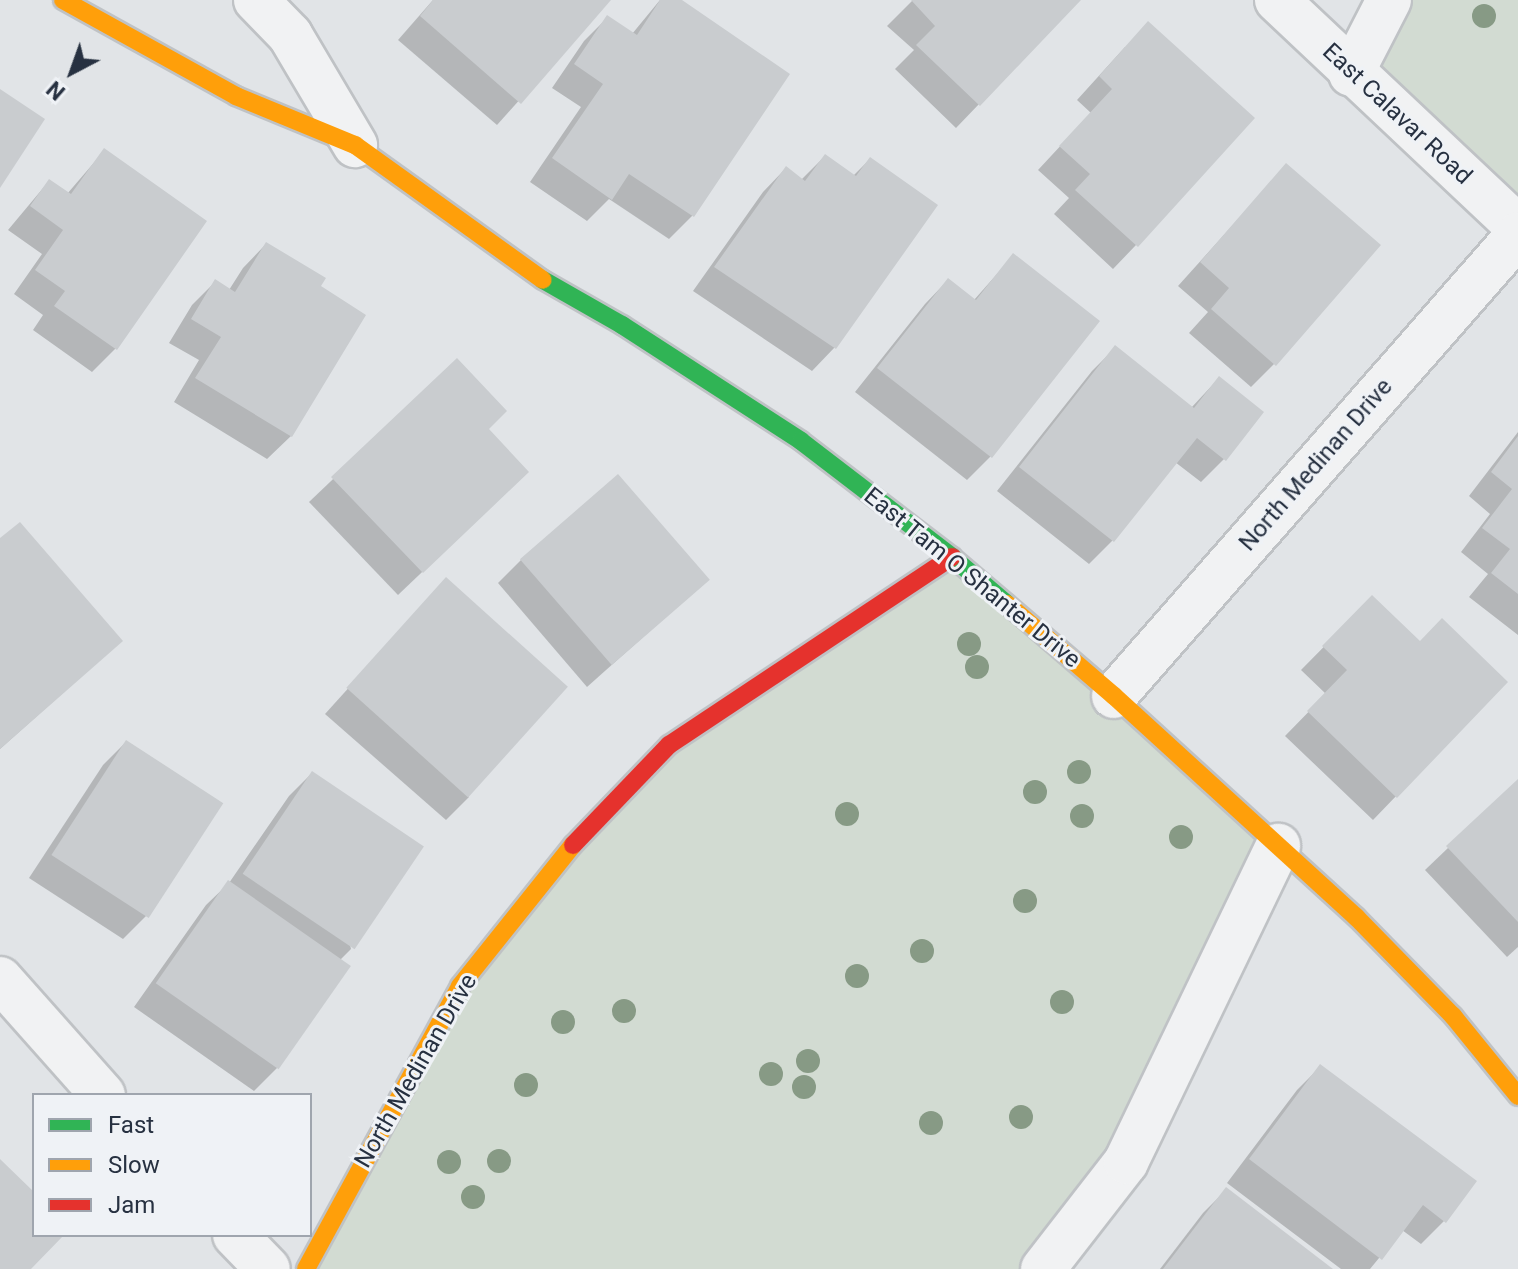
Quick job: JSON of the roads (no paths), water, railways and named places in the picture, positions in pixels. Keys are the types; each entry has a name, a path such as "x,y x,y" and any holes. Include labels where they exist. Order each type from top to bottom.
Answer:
{"street":[{"name":"East Tam O Shanter Drive","path":"63,0 236,96 355,145 525,269 622,325 801,441 952,557 1114,696 1356,917 1453,1016 1518,1096"},
{"name":"East Tam O Shanter Drive","path":"256,0 290,35 355,145"},
{"name":"East Calavar Road","path":"1277,0 1351,74 1518,227"},
{"path":"1351,74 1389,0"},
{"name":"North Medinan Drive","path":"1114,696 1518,235"},
{"name":"North Medinan Drive","path":"306,1269 460,986 555,864 669,745 952,557"},
{"path":"1043,1269 1126,1162 1278,846"},
{"path":"0,979 101,1093"},
{"path":"237,1237 268,1269"}]}
